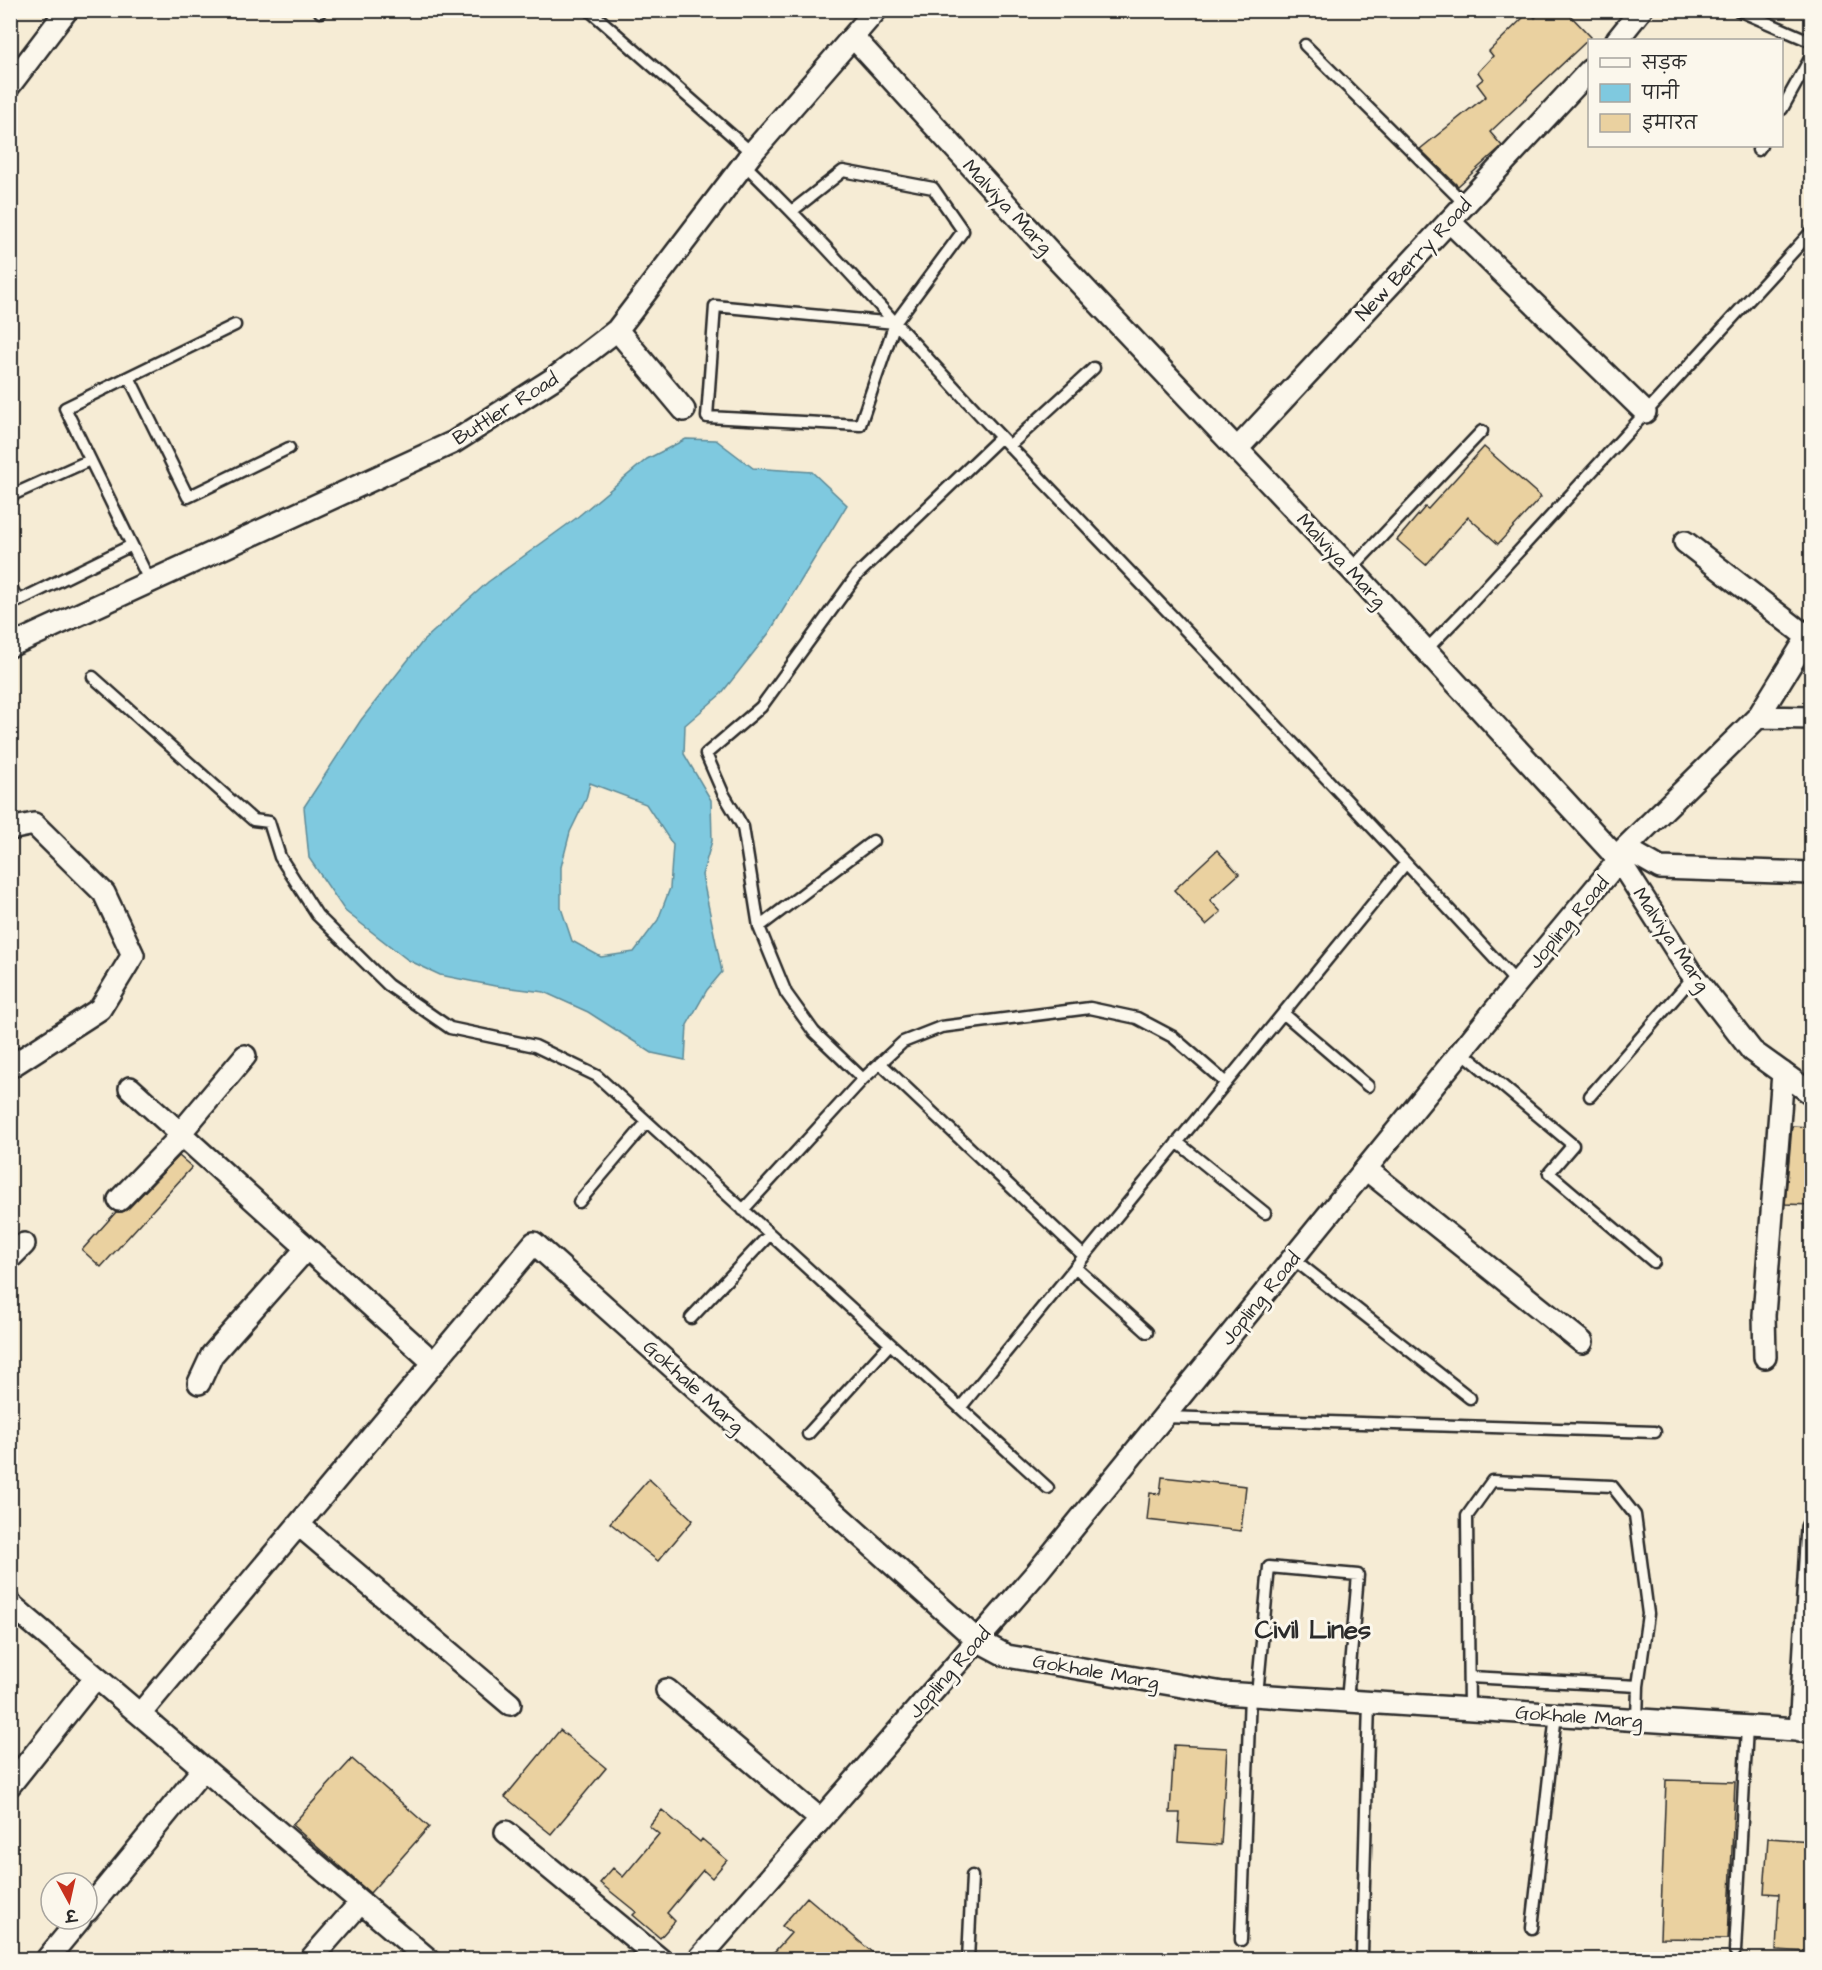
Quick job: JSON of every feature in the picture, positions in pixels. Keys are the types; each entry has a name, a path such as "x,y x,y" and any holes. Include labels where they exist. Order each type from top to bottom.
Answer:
{"street":[{"path":"10,85 67,10"},
{"name":"Buttler Road","path":"10,646 454,442 556,377 617,330 748,159 876,10"},
{"path":"1618,39 1641,10"},
{"name":"Malviya Marg","path":"853,38 1051,253 1622,854 1694,976 1752,1051 1812,1094"},
{"name":"New Berry Road","path":"1237,449 1588,72"},
{"path":"1449,220 1645,412"},
{"path":"617,330 684,410"},
{"path":"1685,542 1809,633"},
{"name":"Jopling Road","path":"698,1959 1038,1571 1622,854 1758,717 1809,633"},
{"path":"1758,717 1812,718"},
{"path":"10,829 34,824 104,893 133,955 100,1009 10,1067"},
{"path":"1622,854 1660,868 1812,873"},
{"path":"119,1200 182,1135 182,1131 245,1056"},
{"path":"1765,1357 1764,1315 1783,1073"},
{"path":"130,1088 434,1363 140,1714"},
{"path":"1366,1169 1582,1342"},
{"name":"Gokhale Marg","path":"434,1363 534,1243 977,1640 1007,1656 1200,1689 1253,1695 1806,1731"},
{"path":"200,1383 212,1355 307,1248"},
{"path":"299,1525 510,1704"},
{"path":"1806,1731 1812,1528"},
{"path":"12,1607 429,1959"},
{"path":"10,1785 96,1677"},
{"path":"667,1690 820,1819"},
{"path":"99,1896 204,1768"},
{"path":"506,1832 661,1959"},
{"path":"310,1959 361,1902"},
{"path":"47,1959 70,1931"}],"lane":[{"path":"589,10 748,159 792,211 1009,446 1406,863 1516,983"},
{"path":"1738,10 1812,42"},
{"path":"1305,45 1465,204"},
{"path":"1783,107 1812,55"},
{"path":"792,211 843,171 933,188 963,231 895,323 860,425 707,417 715,306 895,323"},
{"path":"1426,650 1812,231"},
{"path":"150,582 65,408 235,326"},
{"path":"1009,446 1094,368"},
{"path":"129,377 188,497 289,448"},
{"path":"1351,569 1482,432"},
{"path":"863,1079 814,1032 786,993 759,927 743,827 723,793 706,754 761,707 857,575 1001,437"},
{"path":"10,496 90,460"},
{"path":"10,585 18,601 132,545"},
{"path":"93,677 253,820 269,822 280,857 317,915 388,986 450,1028 535,1046 597,1076 1048,1488"},
{"path":"759,927 873,841"},
{"path":"960,1408 1406,863"},
{"path":"1590,1096 1694,976"},
{"path":"744,1210 880,1063 903,1042 941,1027 1090,1008 1137,1018 1173,1037 1226,1083"},
{"path":"1283,1013 1368,1086"},
{"path":"1461,1051 1573,1145 1549,1173 1654,1262"},
{"path":"880,1063 1084,1256"},
{"path":"579,1202 647,1122"},
{"path":"1177,1142 1264,1213"},
{"path":"691,1318 770,1234"},
{"path":"1292,1258 1470,1398"},
{"path":"1076,1267 1147,1332"},
{"path":"808,1434 890,1344"},
{"path":"1163,1417 1655,1432"},
{"path":"1469,1710 1467,1516 1492,1481 1612,1486 1635,1515 1648,1614 1638,1686 1637,1720"},
{"path":"1241,1940 1253,1695 1269,1567 1358,1575 1347,1701"},
{"path":"1470,1677 1638,1686"},
{"path":"1362,1955 1369,1702"},
{"path":"1532,1928 1556,1714"},
{"path":"1735,1951 1746,1727"},
{"path":"968,1959 972,1876"}],"water":[{"path":"686,439 716,440 753,468 812,472 847,505 769,633 721,694 685,725 684,754 711,800 712,841 702,875 722,972 707,990 687,1025 685,1060 652,1053 588,1012 544,992 495,986 440,975 408,960 345,911 309,858 304,807 361,720 423,641 488,582 575,519 647,459","holes":["590,783 646,804 673,845 670,888 658,920 634,952 601,957 572,941 561,908 561,867 570,832 586,799"]}],"building":[{"path":"1542,10 1565,10 1591,37 1490,132 1502,146 1458,186 1420,149 1486,96 1477,84 1483,79 1478,72 1493,56 1489,51 1529,12 1535,18"},
{"path":"1484,447 1541,497 1498,544 1468,517 1426,565 1397,540 1425,507 1428,509"},
{"path":"1217,850 1239,874 1210,900 1221,912 1206,925 1174,890"},
{"path":"1792,1126 1809,1127 1809,1147 1812,1147 1812,1205 1785,1204"},
{"path":"179,1156 192,1167 101,1267 82,1250 116,1212 128,1209"},
{"path":"1162,1477 1246,1486 1241,1531 1147,1520 1150,1493 1160,1494"},
{"path":"649,1479 693,1520 658,1561 610,1523"},
{"path":"560,1730 606,1768 551,1834 505,1797"},
{"path":"1174,1745 1227,1748 1221,1845 1178,1842 1180,1813 1170,1813"},
{"path":"352,1759 429,1827 370,1893 292,1825"},
{"path":"1666,1780 1735,1782 1728,1939 1660,1938"},
{"path":"662,1810 700,1842 702,1839 727,1860 712,1878 703,1870 667,1913 675,1921 660,1938 633,1915 636,1912 600,1883 613,1868 623,1877 659,1834 649,1826"},
{"path":"1768,1838 1812,1841 1812,1952 1776,1950 1779,1894 1764,1893"},
{"path":"807,1897 880,1959 768,1959 791,1933 782,1926"}],"district":[{"name":"Civil Lines","path":"1313,1629"}]}
